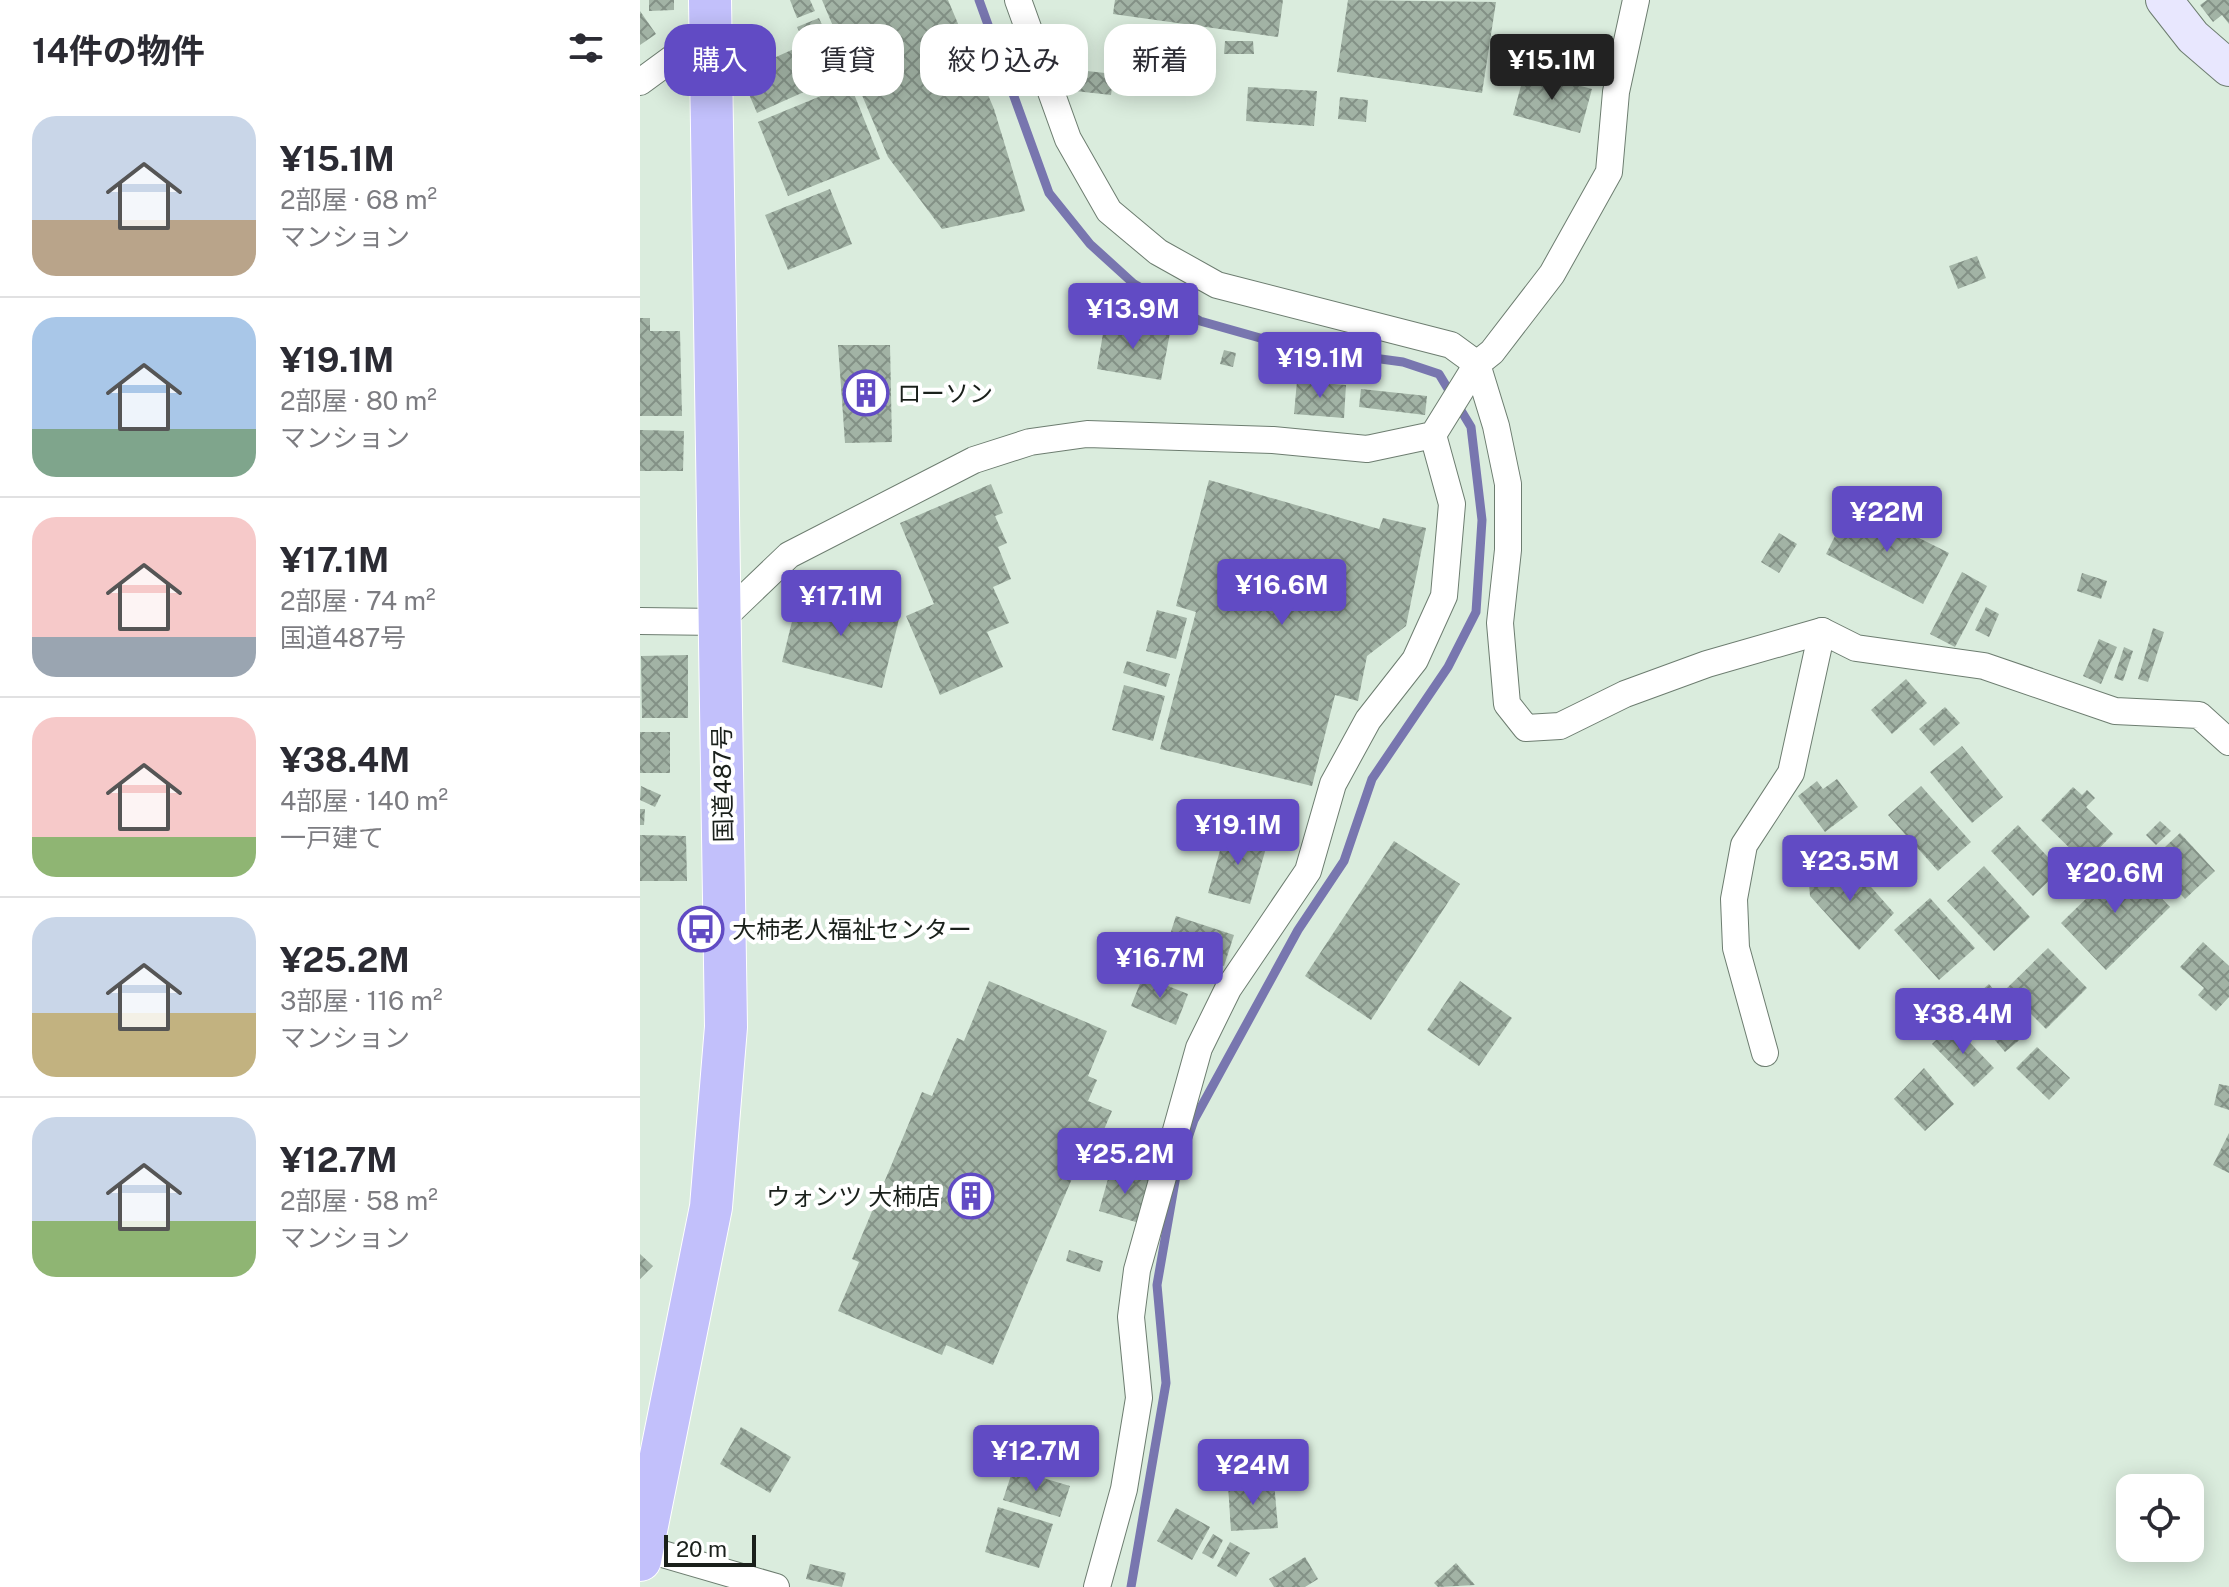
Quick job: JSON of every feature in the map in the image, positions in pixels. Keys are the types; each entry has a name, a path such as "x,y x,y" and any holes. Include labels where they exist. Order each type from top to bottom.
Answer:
{"highway":[{"name":"国道487号","path":"641,1554 711,1207 726,1027 710,15"}],"main road":[{"path":"2164,0 2193,37 2229,68"}],"street":[{"path":"1018,0 1068,139 1109,211 1158,252 1217,285 1451,345 1477,364 1496,426 1508,484 1508,550 1500,623 1507,704 1526,728 1560,726 1638,689 1707,664 1822,631 1856,648 1984,666 2115,711 2199,715 2229,742"},
{"path":"640,621 719,622 789,555 974,460 1030,442 1087,434 1273,440 1367,449 1433,435 1477,364 1492,352 1552,274 1609,172 1616,92 1636,0"},
{"path":"640,82 710,15"},
{"path":"1097,1587 1124,1489 1139,1398 1131,1317 1137,1270 1199,1048 1228,989 1308,871 1333,784 1368,720 1415,660 1444,596 1452,504 1433,435"},
{"path":"1765,1053 1736,948 1734,899 1744,845 1791,773 1822,631"},
{"path":"641,1554 776,1587"}],"building":[{"path":"649,0 674,0 674,10 649,11"},
{"path":"790,0 810,0 815,11 797,18"},
{"path":"822,0 948,0 958,24 920,24 920,96 989,96 1025,211 942,229 888,157 862,96 904,96 904,24 832,24"},
{"path":"1115,0 1283,0 1278,37 1216,28 1216,24 1185,24 1113,14"},
{"path":"1348,0 1496,2 1482,93 1337,72"},
{"path":"2207,0 2229,0 2229,24 2222,15 2213,22 2200,5"},
{"path":"640,11 656,34 640,45"},
{"path":"819,18 822,24 804,24"},
{"path":"1225,41 1253,41 1254,54 1224,54"},
{"path":"792,50 792,96 795,96 757,113 750,96 776,96 776,57"},
{"path":"1088,71 1104,73 1104,94 1088,92"},
{"path":"1525,71 1592,89 1580,133 1513,115"},
{"path":"1248,87 1317,91 1314,126 1246,121"},
{"path":"821,96 855,96 880,159 788,196 758,122"},
{"path":"1340,97 1368,100 1366,122 1338,119"},
{"path":"830,189 852,244 788,270 765,215"},
{"path":"1977,256 1986,278 1958,289 1949,266"},
{"path":"640,318 650,318 650,331 680,331 682,416 640,416"},
{"path":"1105,322 1170,333 1161,380 1097,369"},
{"name":"ローソン","path":"838,345 890,345 892,442 845,443"},
{"path":"1224,350 1236,353 1233,367 1220,364"},
{"path":"1297,381 1346,385 1344,418 1294,414"},
{"path":"1361,389 1427,396 1425,415 1359,407"},
{"path":"640,430 684,431 683,471 640,471"},
{"path":"1209,480 1379,529 1383,518 1426,528 1406,626 1367,656 1358,701 1335,695 1312,786 1160,749 1196,612 1176,606"},
{"path":"991,484 1003,513 995,516 1007,543 998,547 1011,579 993,587 1009,623 987,632 1003,667 940,695 906,616 934,604 900,523"},
{"path":"1851,504 1949,553 1923,604 1826,554"},
{"path":"1779,533 1797,544 1779,573 1761,562"},
{"path":"1962,572 1987,586 1955,647 1930,634"},
{"path":"2082,573 2107,581 2101,599 2077,591"},
{"path":"800,589 900,615 882,688 782,662"},
{"path":"1986,607 1999,614 1989,637 1975,630"},
{"path":"1157,610 1187,618 1176,659 1146,651"},
{"path":"2153,628 2164,632 2148,682 2138,679"},
{"path":"2099,639 2117,647 2101,684 2083,676"},
{"path":"2124,647 2133,651 2123,681 2114,678"},
{"path":"688,655 688,718 642,718 641,656"},
{"path":"1127,661 1170,674 1166,687 1123,673"},
{"path":"1906,679 1927,703 1892,734 1871,710"},
{"path":"1124,685 1165,696 1153,741 1112,730"},
{"path":"1945,707 1960,723 1934,746 1919,729"},
{"path":"640,732 670,732 670,773 640,773"},
{"path":"1962,746 2003,797 1972,823 1930,772"},
{"path":"1837,779 1858,807 1825,832 1798,796 1817,781 1823,789"},
{"path":"641,786 661,795 655,807 640,800"},
{"path":"1921,786 1971,842 1938,871 1888,815"},
{"path":"2073,787 2082,795 2087,790 2095,798 2086,807 2113,834 2085,863 2041,820"},
{"path":"640,809 645,809 644,825 640,825"},
{"path":"2160,821 2171,831 2156,845 2146,835"},
{"path":"2018,825 2060,870 2033,896 1991,851"},
{"path":"1226,829 1268,841 1250,904 1208,893"},
{"path":"2180,833 2215,871 2185,899 2150,861"},
{"path":"640,835 686,836 687,881 640,881"},
{"path":"1394,841 1460,884 1371,1020 1305,976"},
{"path":"1838,860 1841,869 1849,862 1894,913 1859,950 1810,896 1809,884"},
{"path":"2125,861 2170,907 2106,970 2061,923"},
{"path":"1984,866 2030,917 1994,951 1947,901"},
{"path":"1930,898 1975,948 1939,980 1894,930"},
{"path":"1176,916 1234,935 1224,966 1166,947"},
{"path":"2203,942 2229,966 2229,997 2216,1011 2198,995 2204,988 2180,967"},
{"path":"2048,948 2087,988 2046,1029 2006,989"},
{"path":"1143,976 1188,994 1176,1025 1131,1006"},
{"name":"ウォンツ 大柿店","path":"989,981 1107,1031 1088,1076 1097,1080 1088,1101 1112,1111 1102,1134 1093,1129 993,1365 946,1345 942,1355 838,1311 859,1262 852,1259 922,1092 932,1096 957,1038 964,1041"},
{"path":"1460,981 1512,1018 1479,1066 1427,1030"},
{"path":"1989,984 2029,1032 2005,1052 1965,1005"},
{"path":"1952,1024 1994,1068 1974,1087 1932,1044"},
{"path":"2037,1047 2070,1078 2049,1100 2016,1068"},
{"path":"1924,1068 1954,1104 1925,1131 1894,1099"},
{"path":"2219,1084 2229,1086 2229,1110 2214,1105"},
{"path":"2229,1133 2229,1173 2213,1165"},
{"path":"1105,1148 1155,1162 1151,1174 1102,1160"},
{"path":"1111,1168 1152,1181 1139,1223 1099,1211"},
{"path":"1069,1250 1103,1261 1100,1272 1066,1261"},
{"path":"640,1254 653,1266 640,1279"},
{"path":"741,1427 791,1457 770,1493 720,1464"},
{"path":"1243,1445 1246,1466 1229,1468 1226,1447"},
{"path":"1013,1469 1070,1486 1060,1517 1003,1500"},
{"path":"1274,1482 1278,1528 1231,1531 1228,1485"},
{"path":"998,1507 1053,1524 1039,1568 985,1552"},
{"path":"1176,1508 1210,1527 1192,1560 1157,1541"},
{"path":"1213,1534 1223,1540 1213,1559 1202,1553"},
{"path":"1230,1542 1250,1553 1236,1577 1217,1566"},
{"path":"1305,1557 1318,1579 1305,1587 1274,1587 1269,1579"},
{"path":"1456,1563 1475,1585 1438,1587 1434,1583"},
{"path":"810,1564 846,1573 842,1587 806,1579"}],"waterway":[{"path":"979,0 1049,193 1090,244 1134,284 1200,321 1292,347 1403,362 1439,374 1471,427 1482,520 1476,612 1448,667 1372,779 1344,861 1298,930 1194,1120 1177,1170 1157,1285 1166,1383 1131,1587"}],"place":[{"name":"ローソン","path":"866,393"},
{"name":"大柿老人福祉センター","path":"701,929"},
{"name":"ウォンツ 大柿店","path":"971,1196"}]}
